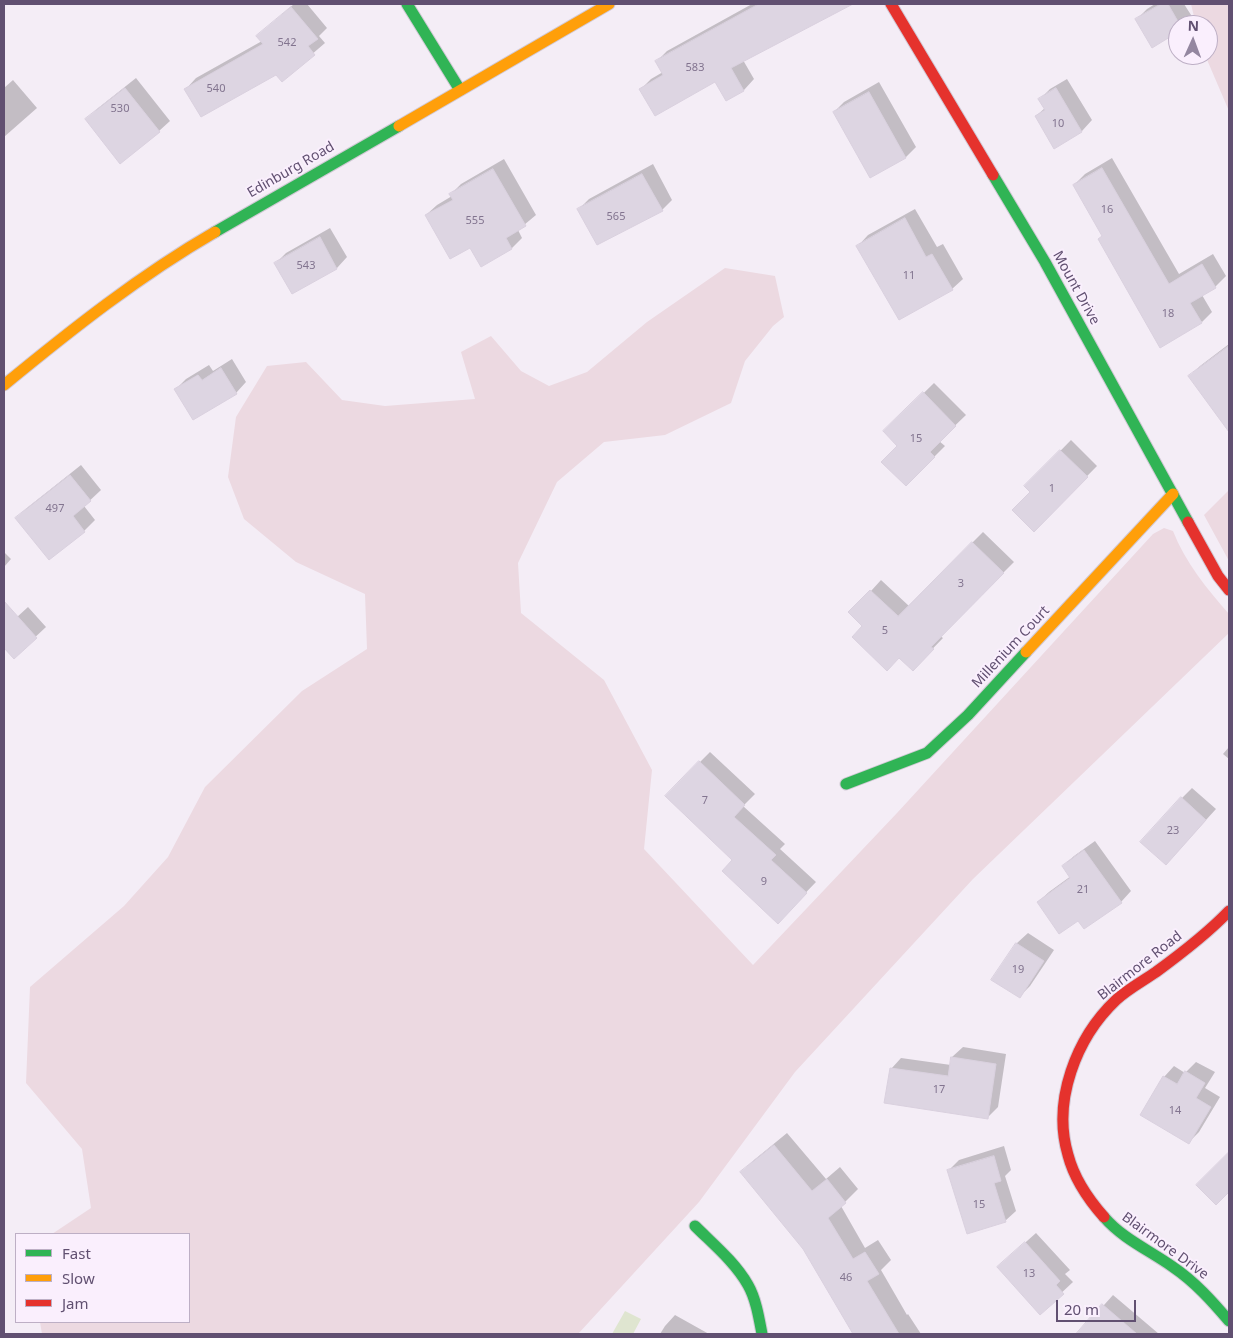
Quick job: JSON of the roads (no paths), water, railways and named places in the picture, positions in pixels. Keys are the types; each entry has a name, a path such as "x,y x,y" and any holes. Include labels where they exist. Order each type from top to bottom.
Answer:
{"street":[{"path":"407,4 460,90"},
{"name":"Edinburg Road","path":"4,386 62,338 128,288 198,242 609,4"},
{"name":"Mount Drive","path":"891,4 1045,262 1218,576 1229,590"},
{"name":"Millenium Court","path":"846,784 927,753 968,715 1173,494"},
{"name":"Blairmore Road","path":"1062,1108 1068,1082 1080,1049 1095,1024 1116,1000 1180,954 1229,911"},
{"name":"Blairmore Drive","path":"1062,1108 1065,1145 1075,1176 1091,1203 1111,1225 1134,1243 1173,1266 1207,1296 1229,1321"},
{"path":"696,1226 730,1261 748,1286 758,1313 762,1334"}]}
